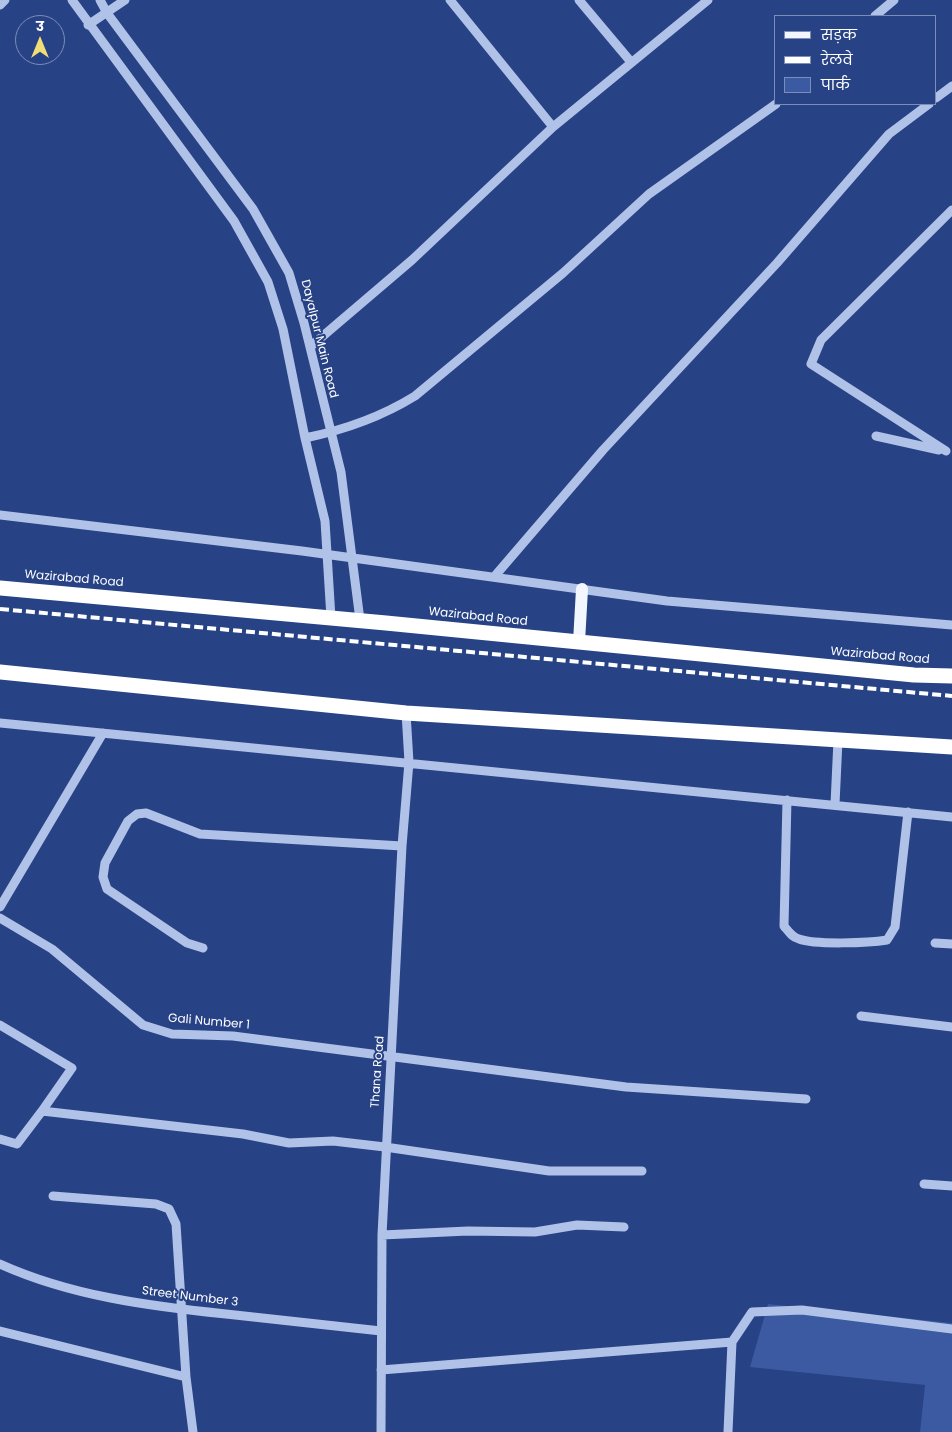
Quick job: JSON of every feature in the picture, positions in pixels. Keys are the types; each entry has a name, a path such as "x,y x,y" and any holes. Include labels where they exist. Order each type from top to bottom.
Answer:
{"highway":[{"name":"Wazirabad Road","path":"0,588 360,620 914,675 952,676"},
{"path":"0,672 406,714 952,748"}],"main road":[{"path":"579,642 582,589"}],"street":[{"path":"0,4 5,0"},
{"path":"72,0 88,25 234,221 268,282 282,329 325,521 332,618"},
{"name":"Dayalpur Main Road","path":"100,0 106,13 253,209 289,273 310,346 341,472 360,620"},
{"path":"88,25 126,0"},
{"path":"450,0 553,127"},
{"path":"580,0 630,62"},
{"path":"691,0 698,8"},
{"path":"310,346 412,260 553,127 708,0"},
{"path":"876,15 894,0"},
{"path":"937,97 952,86"},
{"path":"305,438 330,433 388,412 415,396 563,273 649,194 775,105"},
{"path":"494,577 603,450 777,263 889,134 928,105"},
{"path":"949,452 811,364 821,340 952,210"},
{"path":"876,436 949,452"},
{"path":"0,515 328,554 667,601 952,625"},
{"name":"Thana Road","path":"381,1432 382,1235 385,1147 402,846 409,762 406,714"},
{"path":"0,722 952,817"},
{"path":"0,907 103,733"},
{"path":"835,804 838,740"},
{"path":"787,800 784,926 792,936 801,940 853,943 887,940 895,927 908,812"},
{"path":"203,948 187,943 107,889 103,877 105,863 128,821 137,814 146,813 200,834 402,846"},
{"name":"Gali Number 1","path":"0,918 52,949 143,1025 172,1034 233,1036 626,1087 806,1099"},
{"path":"935,943 952,944"},
{"path":"861,1016 952,1026"},
{"path":"0,1025 72,1068 17,1144 0,1139"},
{"path":"42,1111 243,1134 289,1143 333,1141 385,1147 549,1171 642,1171"},
{"path":"924,1184 952,1186"},
{"path":"53,1196 156,1204 168,1209 176,1224 186,1377 193,1432"},
{"path":"382,1235 535,1232 577,1224 624,1227"},
{"name":"Street Number 3","path":"0,1264 18,1272 103,1298 381,1332"},
{"path":"728,1432 732,1342 752,1312 802,1310 952,1329"},
{"path":"0,1331 186,1377"},
{"path":"381,1370 732,1342"}],"green space":[{"path":"768,1304 952,1323 952,1432 920,1432 925,1385 750,1367"}],"railway":[{"path":"0,590 952,677"},
{"path":"0,609 952,696"}]}
